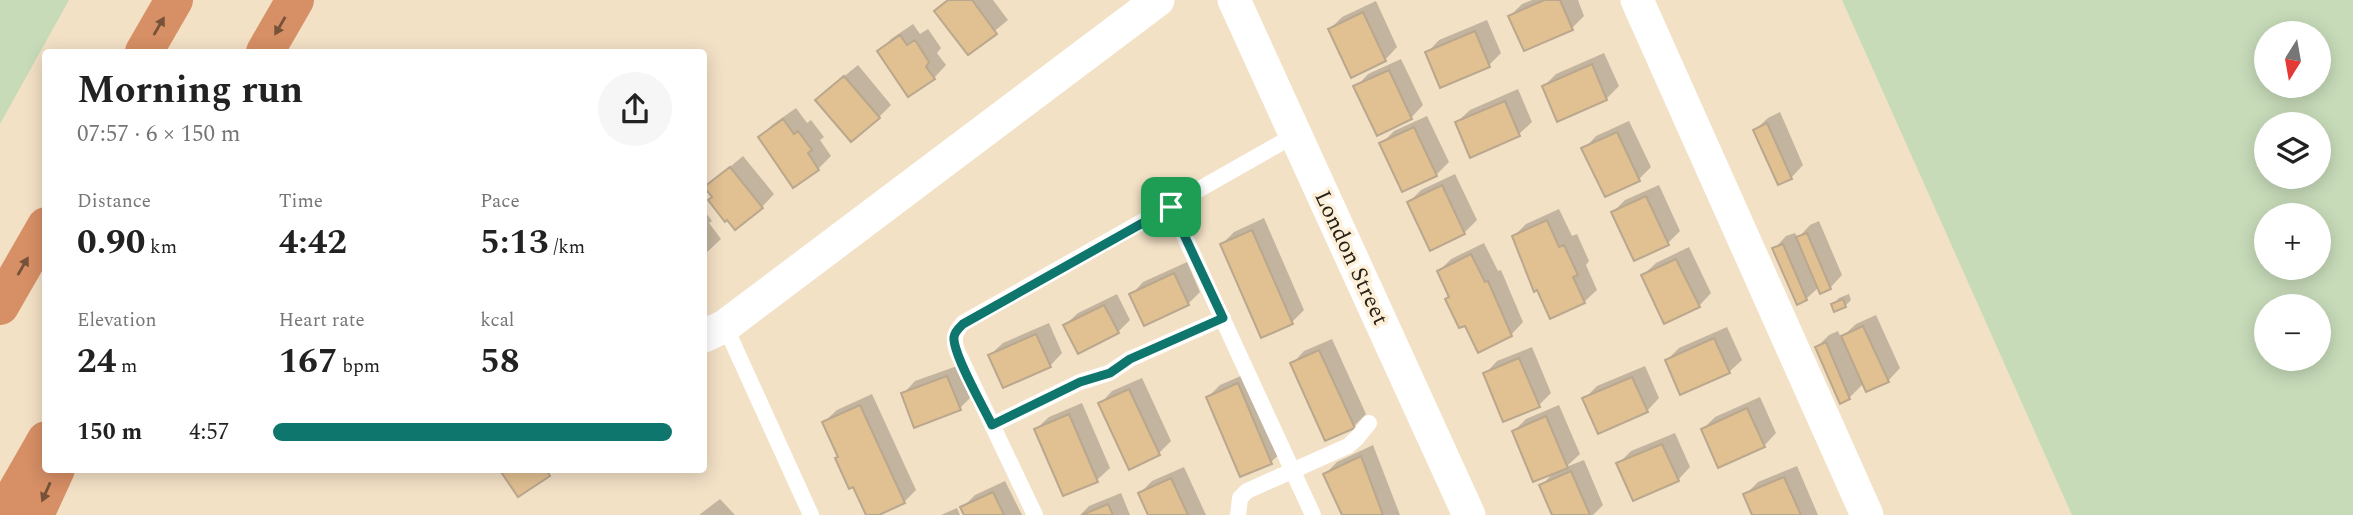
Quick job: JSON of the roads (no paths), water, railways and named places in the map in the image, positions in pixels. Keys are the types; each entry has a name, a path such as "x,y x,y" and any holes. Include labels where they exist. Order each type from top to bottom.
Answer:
{"highway":[{"path":"146,49 174,0"},
{"path":"267,49 295,0"},
{"path":"0,306 42,233"},
{"path":"3,515 42,447"},
{"path":"35,515 54,473"}],"street":[{"path":"714,331 1157,0"},
{"name":"London Street","path":"1234,0 1469,515"},
{"path":"1637,0 1867,515"}],"lane":[{"path":"1035,515 957,351 954,337 956,331 963,324 1295,135"},
{"path":"1171,207 1313,515"},
{"path":"992,425 1080,382 1110,373 1130,359 1223,318"},
{"path":"714,331 811,515"},
{"path":"1238,515 1240,498 1247,491 1348,446 1368,423"}]}
